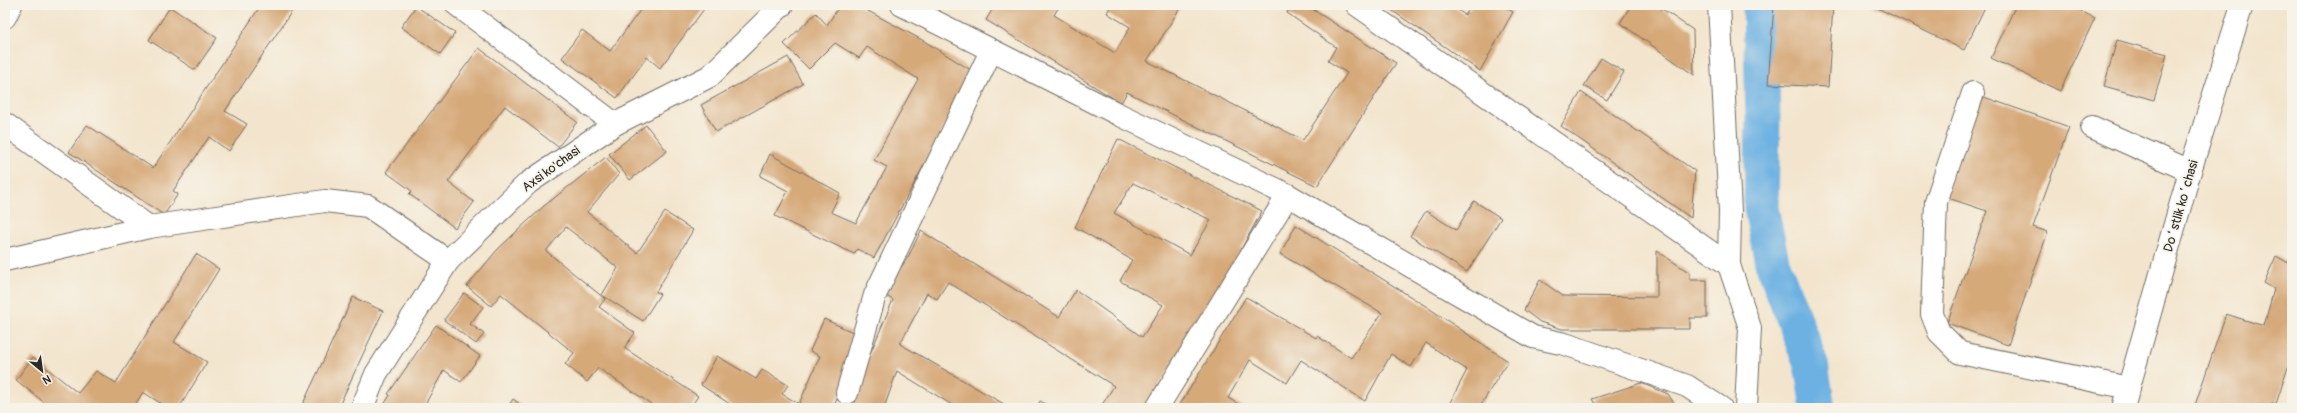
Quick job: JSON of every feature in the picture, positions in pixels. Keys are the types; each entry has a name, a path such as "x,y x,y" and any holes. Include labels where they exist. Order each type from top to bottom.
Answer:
{"street":[{"path":"5,17 11,5"},
{"path":"456,5 615,124"},
{"name":"Axsi ko'chasi","path":"362,408 376,374 448,262 528,183 615,124 710,76 782,5"},
{"path":"902,5 991,51 1288,195 1533,337 1565,344 1687,386 1721,408"},
{"path":"1357,5 1729,265"},
{"path":"1719,5 1730,211 1729,265 1750,328 1746,408"},
{"name":"Doʻstlik koʻchasi","path":"2126,398 2190,171 2239,6"},
{"path":"847,393 875,295 991,51"},
{"path":"1973,93 1936,202 1932,314 1939,332 1960,354 2126,398"},
{"path":"5,124 149,227"},
{"path":"2092,127 2190,171"},
{"path":"1157,408 1288,195"},
{"path":"5,260 149,227 324,201 368,206 448,262"}],"building":[{"path":"261,5 296,5 225,111 247,124 229,151 209,137 173,191 178,194 164,215 69,152 87,125 153,168"},
{"path":"644,5 707,5 660,68 647,57 617,98 562,58 582,30 610,51"},
{"path":"840,5 857,5 924,41 974,72 874,258 857,249 854,254 775,216 788,191 760,176 770,154 840,193 831,212 856,223 887,167 874,160 918,79 867,47 859,58 835,43 809,69 784,44 816,13 827,25"},
{"path":"995,5 1060,5 1054,15 1115,53 1130,27 1107,13 1111,5 1182,5 1147,61 1303,140 1347,73 1328,61 1336,47 1287,13 1291,5 1306,5 1396,63 1317,186 1127,92 1121,103 986,20"},
{"path":"1384,5 1451,5 1465,15 1472,5 1501,5 1513,12 1480,71"},
{"path":"1631,5 1656,5 1693,30 1694,75 1620,23"},
{"path":"1774,5 1833,5 1828,87 1768,84"},
{"path":"1871,5 1986,5 1964,50"},
{"path":"2016,5 2068,5 2095,18 2060,91 1991,58"},
{"path":"416,6 455,33 440,54 401,27"},
{"path":"170,7 217,38 195,70 149,40"},
{"path":"2117,40 2167,54 2154,100 2104,86"},
{"path":"479,48 577,122 558,147 505,106 448,182 474,202 455,228 409,194 412,191 386,172"},
{"path":"788,57 803,84 716,132 701,105"},
{"path":"1601,58 1624,72 1607,100 1584,86"},
{"path":"1581,92 1695,171 1691,218 1561,126"},
{"path":"1981,96 2069,127 2033,227 2048,232 2008,345 1947,323 1987,211 1945,197"},
{"path":"646,125 667,151 630,180 609,154"},
{"path":"1118,139 1262,211 1211,304 1145,408 1100,408 1114,386 948,282 937,299 927,293 900,344 1004,404 1001,408 957,408 897,371 884,408 847,408 893,300 883,294 908,257 921,231 1059,317 1076,290 1142,337 1163,305 1120,281 1132,260 1075,227","holes":["1133,183 1211,220 1190,255 1114,213"]},
{"path":"606,157 619,174 587,212 637,253 665,212 693,230 656,292 660,294 643,321 602,295 618,268 566,227 546,251 605,299 599,307 635,333 624,348 698,396 690,408 648,408 651,404 598,368 587,382 565,364 574,353 501,294 491,306 467,286 498,249 544,206"},
{"path":"1474,201 1501,218 1467,272 1410,236 1426,211 1456,230"},
{"path":"1296,225 1424,305 1508,361 1479,408 1447,408 1467,370 1426,343 1411,367 1391,354 1365,401 1301,360 1287,383 1250,360 1228,398 1245,408 1178,408 1246,297 1316,338 1317,336 1351,358 1382,313 1280,254"},
{"path":"1657,251 1690,273 1690,280 1707,280 1707,318 1690,318 1690,329 1562,329 1540,322 1524,310 1540,280 1563,296 1657,297"},
{"path":"196,254 219,269 174,342 207,362 179,408 168,408 143,392 133,408 51,408 16,380 33,357 78,393 96,371 116,383"},
{"path":"2276,256 2292,265 2292,355 2276,404 2272,403 2270,408 2194,408 2226,314 2264,326 2274,289 2264,283"},
{"path":"464,293 483,307 470,324 484,334 476,344 444,320"},
{"path":"353,297 383,311 338,408 301,408"},
{"path":"824,319 855,333 848,347 856,350 850,370 833,408 736,408 701,385 717,356 756,379 762,370 788,385 782,394 799,404 820,356 810,351"},
{"path":"436,325 480,356 461,382 444,370 423,408 382,408 390,395 388,394"},
{"path":"1641,383 1668,394 1677,408 1598,408 1592,399"},
{"path":"513,399 525,408 507,408"},
{"path":"1040,401 1053,408 1037,408"}],"waterway":[{"path":"1760,5 1763,119 1761,208 1772,262 1811,364 1818,408"}]}
